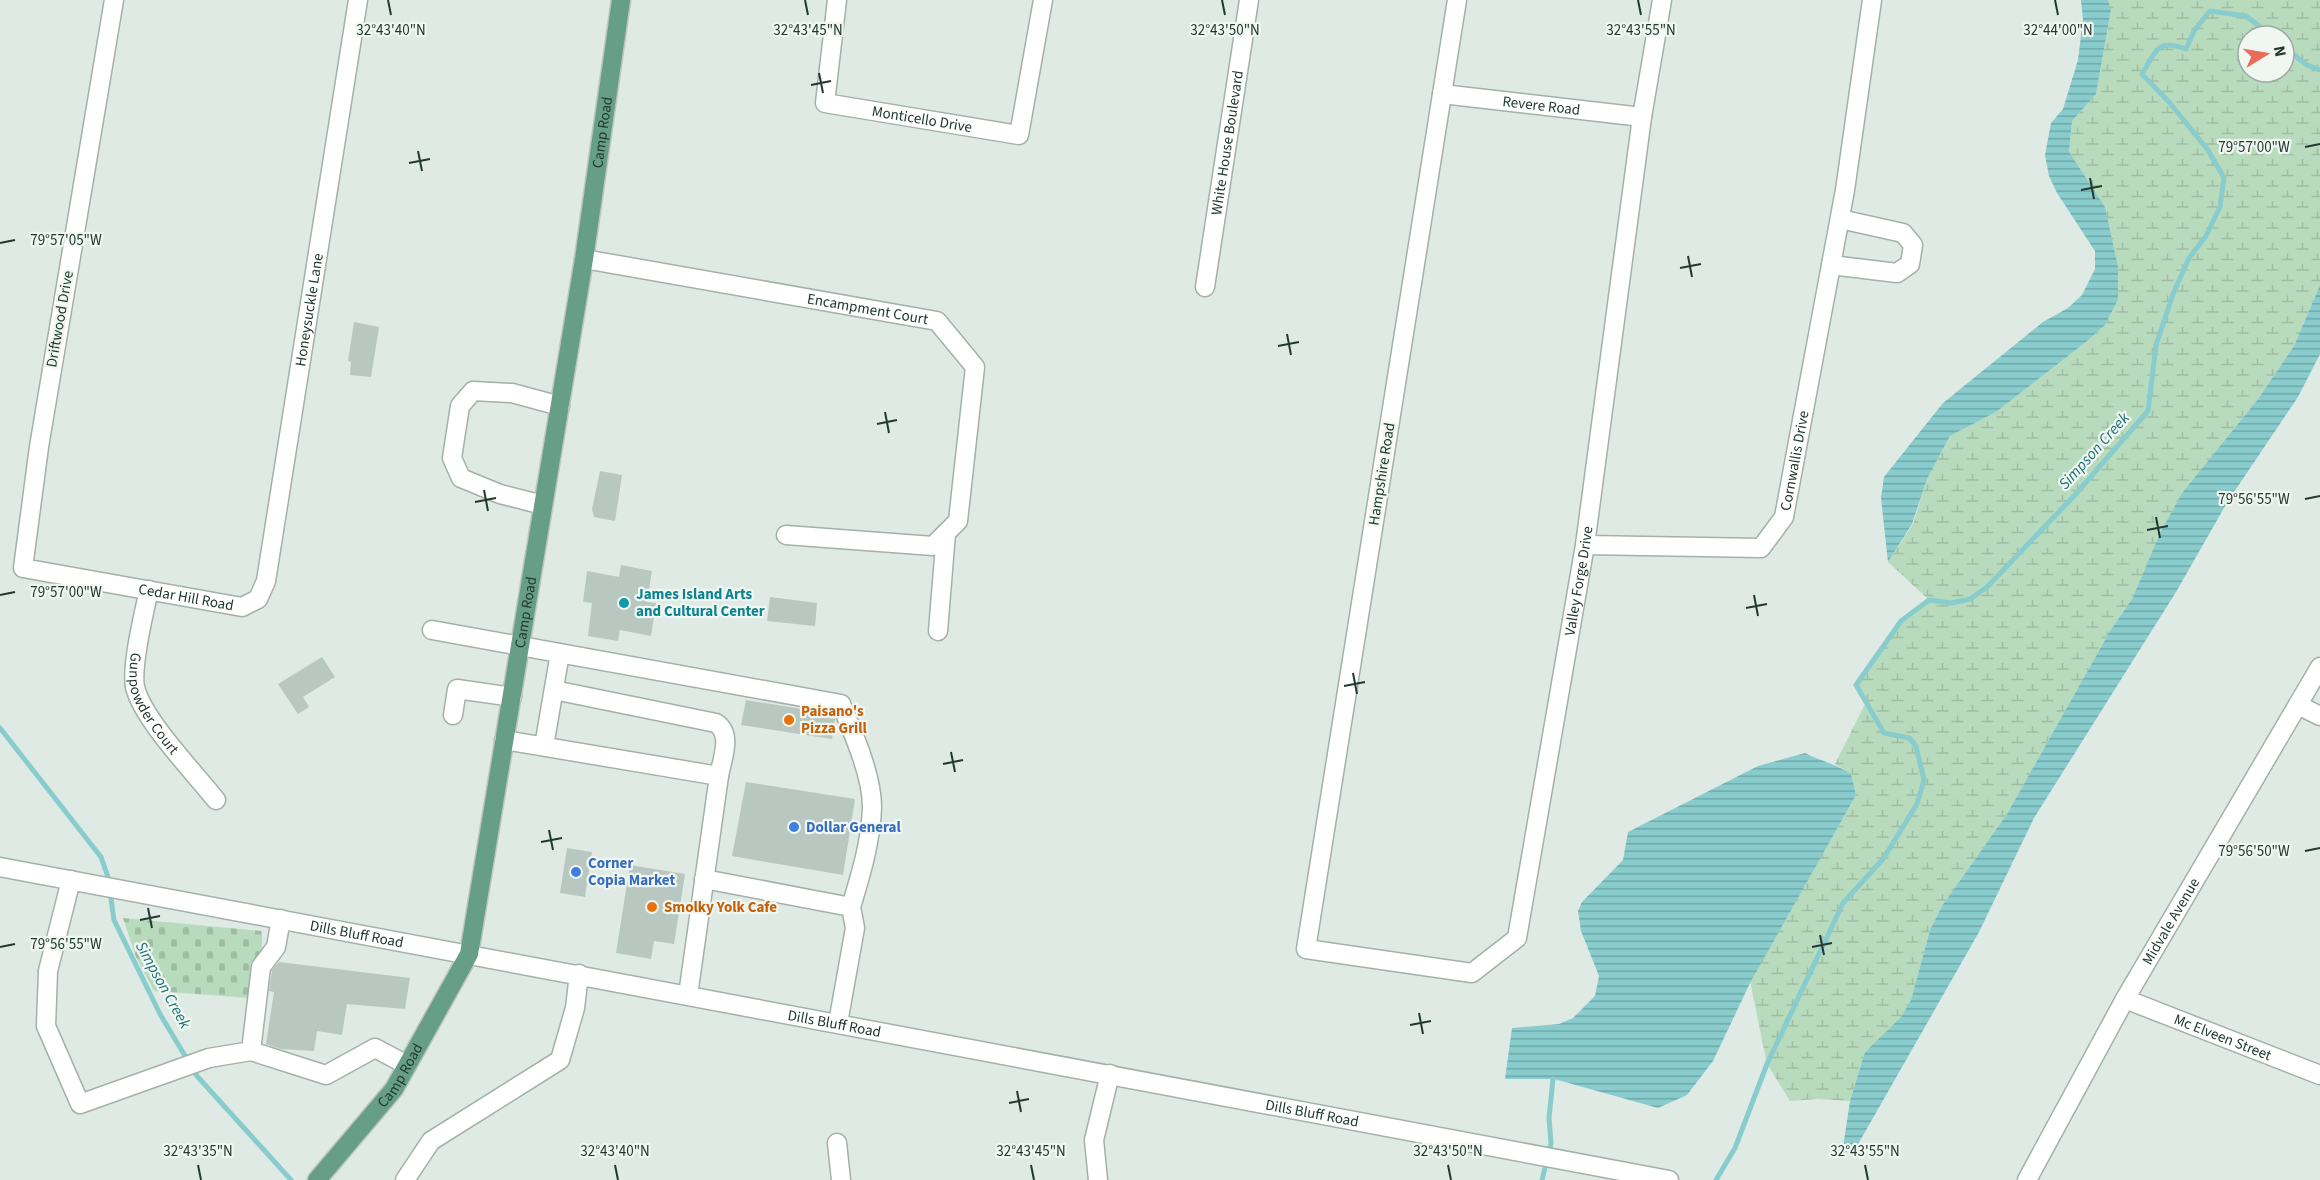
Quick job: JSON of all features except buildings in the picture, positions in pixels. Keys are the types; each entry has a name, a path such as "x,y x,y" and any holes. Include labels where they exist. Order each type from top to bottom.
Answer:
{"main road":[{"name":"Camp Road","path":"317,1180 394,1089 469,954 584,259 621,0"}],"street":[{"name":"Driftwood Drive","path":"23,568 39,447 114,0"},
{"name":"Honeysuckle Lane","path":"242,607 258,599 266,581 358,0"},
{"name":"Monticello Drive","path":"837,0 825,103 1019,135 1043,0"},
{"name":"White House Boulevard","path":"1205,287 1249,0"},
{"name":"Hampshire Road","path":"1306,949 1457,0"},
{"name":"Valley Forge Drive","path":"1306,949 1472,973 1517,938 1585,545 1642,117 1662,0"},
{"name":"Cornwallis Drive","path":"1585,545 1761,548 1784,517 1840,219 1872,0"},
{"name":"Revere Road","path":"1442,94 1642,117"},
{"path":"1831,265 1897,273 1910,264 1913,244 1903,233 1840,219"},
{"name":"Encampment Court","path":"584,259 937,321 975,367 958,521 946,533"},
{"path":"543,505 500,494 460,478 452,458 458,416 460,406 473,392 512,393 560,406"},
{"path":"786,536 933,546 946,533"},
{"path":"938,631 946,533"},
{"name":"Cedar Hill Road","path":"23,568 242,607"},
{"name":"Gunpowder Court","path":"149,590 138,638 135,686 152,720 216,800"},
{"path":"432,630 841,704 861,758 872,805 865,860 851,907 855,928 838,1023"},
{"path":"544,746 560,653"},
{"name":"Midvale Avenue","path":"2028,1180 2125,999 2320,667"},
{"path":"453,715 457,689 512,697"},
{"path":"554,690 716,723 722,727 726,736 688,995"},
{"path":"2298,705 2320,716"},
{"path":"504,740 719,776"},
{"name":"Dills Bluff Road","path":"0,867 1669,1180"},
{"path":"704,879 851,907"},
{"path":"70,880 48,971 46,1026 80,1104 209,1058 251,1052 326,1075 375,1047 407,1065"},
{"path":"251,1052 261,967 276,947 281,919"},
{"path":"405,1180 431,1141 560,1060 575,1008 579,974"},
{"name":"Mc Elveen Street","path":"2125,999 2320,1075"},
{"path":"1098,1180 1094,1140 1110,1074"},
{"path":"837,1143 841,1180"}],"green space":[{"path":"2108,0 2320,0 2320,285 2294,346 2258,399 2182,493 2161,531 2132,599 2110,631 2007,814 1942,906 1930,930 1911,1000 1901,1017 1865,1052 1850,1101 1818,1099 1790,1101 1767,1064 1750,981 1856,795 1851,774 1835,764 1866,702 1856,685 1901,621 1929,600 1888,562 1913,524 1927,479 1950,436 1996,412 2086,342 2105,325 2118,300 2069,152 2072,121 2096,94 2111,11"},
{"path":"123,918 262,931 262,951 250,998 154,991 136,957"}],"water":[{"path":"2081,0 2108,0 2111,10 2096,94 2072,121 2069,152 2105,207 2118,267 2118,300 2105,325 2086,342 1996,412 1950,436 1927,479 1912,524 1888,562 1881,498 1884,477 1943,403 2043,322 2068,308 2082,295 2095,269 2095,251 2057,193 2049,176 2045,155 2051,123 2063,109 2078,60 2083,19"},
{"path":"2320,285 2320,354 2298,397 2228,501 2176,592 2034,818 1979,932 1857,1146 1842,1154 1850,1101 1865,1052 1901,1017 1911,1000 1930,930 1942,906 2007,814 2110,631 2132,599 2161,531 2182,493 2258,399 2294,346"},
{"path":"1805,753 1851,774 1856,795 1751,981 1713,1061 1687,1095 1658,1108 1554,1079 1505,1079 1512,1028 1559,1024 1573,1018 1595,996 1599,976 1581,931 1578,911 1582,902 1623,860 1628,832 1758,766"}],"waterway":[{"name":"Simpson Creek","path":"1716,1180 1735,1148 1767,1064 1843,903 1883,859 1917,804 1924,780 1916,746 1909,738 1884,733 1856,685 1901,621 1929,600 1951,603 1970,599 1987,587 2074,496 2148,411 2156,345 2173,294 2189,258 2206,236 2220,207 2224,178 2208,150 2169,102 2142,74 2154,54 2163,46 2186,49 2194,31 2210,11 2246,16 2256,24"},
{"name":"Simpson Creek","path":"2296,56 2307,65 2320,70"},
{"name":"Simpson Creek","path":"0,728 101,857 108,877 114,920 160,1014 197,1076 291,1180"},
{"name":"Simpson Creek","path":"1542,1180 1551,1143 1549,1118 1553,1079"}],"place":[{"name":"James Island Arts and Cultural Center","path":"624,603"},
{"name":"Paisano's Pizza Grill","path":"789,720"},
{"name":"Dollar General","path":"794,827"},
{"name":"Corner Copia Market","path":"576,872"},
{"name":"Smolky Yolk Cafe","path":"652,907"}]}
